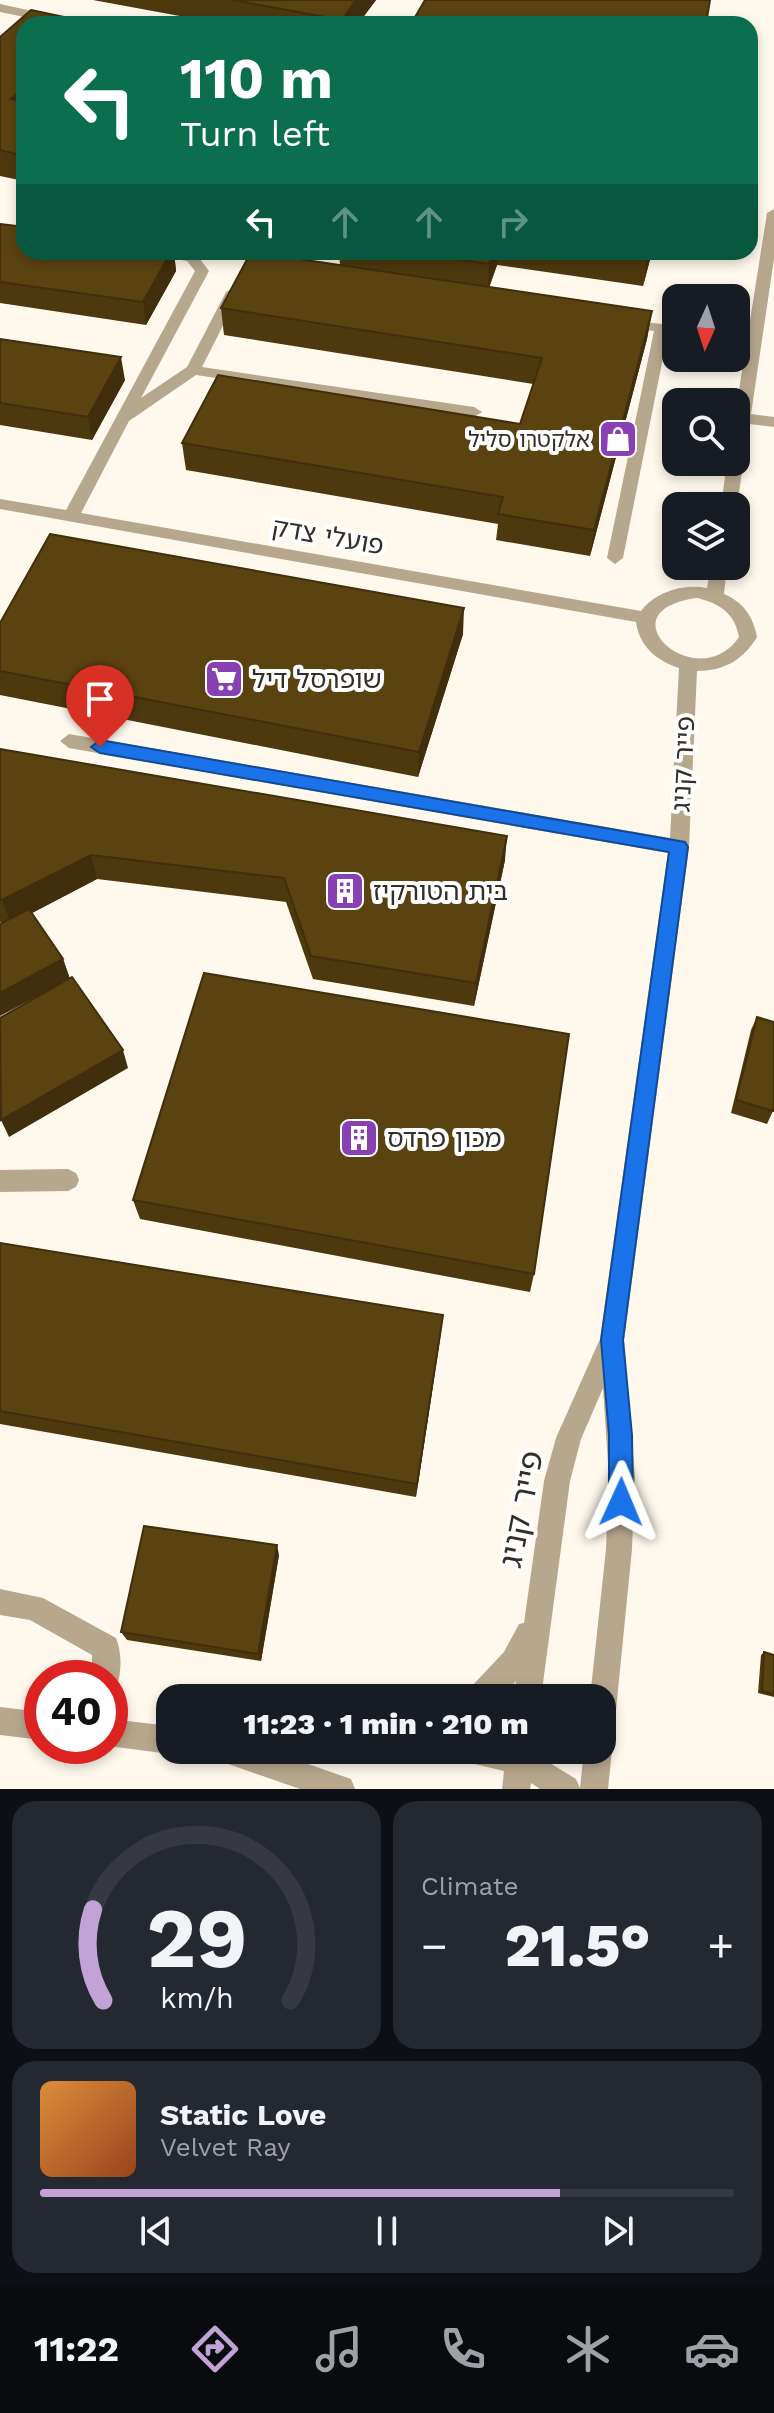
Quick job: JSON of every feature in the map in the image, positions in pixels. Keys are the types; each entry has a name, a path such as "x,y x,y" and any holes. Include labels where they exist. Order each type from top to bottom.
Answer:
{"street":[{"path":"5,0 0,6 41,16"},
{"path":"747,388 774,213"},
{"path":"70,517 202,271 194,260"},
{"path":"123,418 193,370 243,272"},
{"path":"616,322 662,328"},
{"path":"750,341 754,342"},
{"path":"615,558 662,359"},
{"path":"193,370 474,412"},
{"path":"750,419 774,422"},
{"name":"פועלי צדק","path":"0,504 646,618"},
{"path":"715,596 717,580"},
{"path":"697,592 715,596 741,614 748,637 743,648 732,658 706,665 688,663 657,648 646,631 646,618 652,606 663,598 697,592"},
{"name":"פייר קניג","path":"605,1684 619,1549 622,1478 612,1340 679,847 688,663"},
{"path":"69,741 679,847"},
{"path":"0,1181 68,1180"},
{"name":"פייר קניג","path":"529,1684 557,1481 569,1438 612,1340"},
{"path":"0,1602 34,1607 106,1648 106,1660"},
{"path":"496,1684 519,1655 537,1616"},
{"path":"0,1721 24,1724"},
{"path":"128,1735 156,1738"},
{"path":"268,1764 341,1789"},
{"path":"516,1789 519,1764"},
{"path":"532,1764 566,1789"},
{"path":"594,1789 597,1764"}],"building":[{"path":"232,0 356,0 345,16 320,16"},
{"path":"425,0 710,0 707,16 416,16"},
{"path":"31,10 59,16 24,16"},
{"path":"16,23 16,94 11,99 16,100 16,154 0,150 0,37"},
{"path":"0,224 16,226 16,260 167,260 143,302 0,282"},
{"path":"247,260 305,260 652,311 594,530 498,514 503,497 182,443 218,375 520,424 542,358 221,308"},
{"path":"460,260 491,260 489,264"},
{"path":"0,339 121,357 88,417 0,403"},
{"name":"שופרסל דיל","path":"50,534 464,608 419,752 0,671 0,623"},
{"name":"בית הטורקיז","path":"0,749 507,836 476,983 311,956 284,878 91,855 0,900"},
{"path":"29,909 63,959 0,993 0,924"},
{"name":"מכון פרדס","path":"204,973 569,1034 534,1274 133,1200"},
{"path":"72,977 123,1050 1,1120 0,1018"},
{"path":"757,1017 774,1022 773,1111 736,1100"},
{"path":"0,1243 443,1315 417,1484 0,1411"},
{"path":"144,1526 277,1545 258,1654 121,1632"},
{"path":"764,1652 774,1655 774,1694 762,1691"}],"place":[{"name":"אלקטרו סליל","path":"618,439"},
{"name":"שופרסל דיל","path":"224,679"},
{"name":"בית הטורקיז","path":"345,891"},
{"name":"מכון פרדס","path":"359,1138"}],"route":[{"path":"100,747 679,847 612,1340 621,1435 621,1502"}]}
